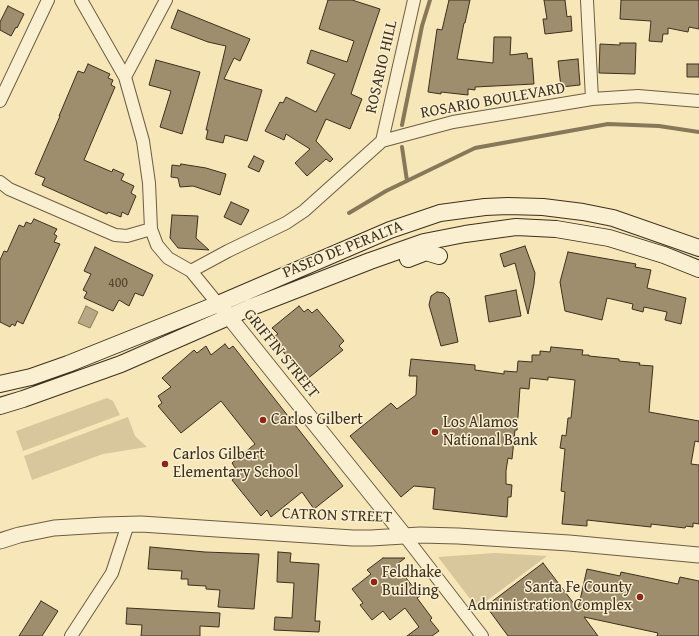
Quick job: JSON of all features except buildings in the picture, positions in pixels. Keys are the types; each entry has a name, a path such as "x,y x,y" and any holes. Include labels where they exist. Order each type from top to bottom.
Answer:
{"main road":[{"name":"PASEO DE PERALTA","path":"0,384 31,377 68,364 218,304 390,230 440,213 484,207 508,206 583,212 612,218 699,248"},
{"name":"PASEO DE PERALTA","path":"0,406 121,364 229,317 370,261 424,242 468,233 516,227 556,229 610,238 699,268"},
{"path":"370,261 391,265 426,252 439,256"}],"street":[{"path":"0,101 48,0"},
{"path":"0,182 9,189 115,234 127,236 151,229 149,183 143,141 125,77 81,0"},
{"path":"125,77 166,0"},
{"name":"ROSARIO HILL","path":"382,141 414,0"},
{"path":"587,0 592,99"},
{"name":"ROSARIO BOULEVARD","path":"191,271 286,222 304,210 382,141 453,122 592,99 638,96 699,101"},
{"name":"GRIFFIN STREET","path":"151,229 157,245 168,258 191,271 404,535 482,636"},
{"path":"71,636 112,573 128,524"},
{"name":"CATRON STREET","path":"0,541 19,535 54,528 128,524 353,538 404,535 458,536 699,555"}],"shaded area":[{"path":"86,306 98,312 90,328 78,323"},
{"path":"107,398 113,401 120,415 23,451 16,431"},
{"path":"128,417 135,436 147,447 103,454 32,480 24,456"},
{"path":"495,553 547,556 477,608 438,557"}],"waterway":[{"path":"402,125 422,26 430,0"},
{"path":"349,213 386,191 475,148 608,124 659,126 699,132"},
{"path":"402,147 407,181"}],"place":[{"name":"Carlos Gilbert","path":"263,420"},
{"name":"Los Alamos National Bank","path":"435,432"},
{"name":"Carlos Gilbert Elementary School","path":"165,464"},
{"name":"Feldhake Building","path":"374,582"},
{"name":"Santa Fe County Administration Complex","path":"640,597"}]}
